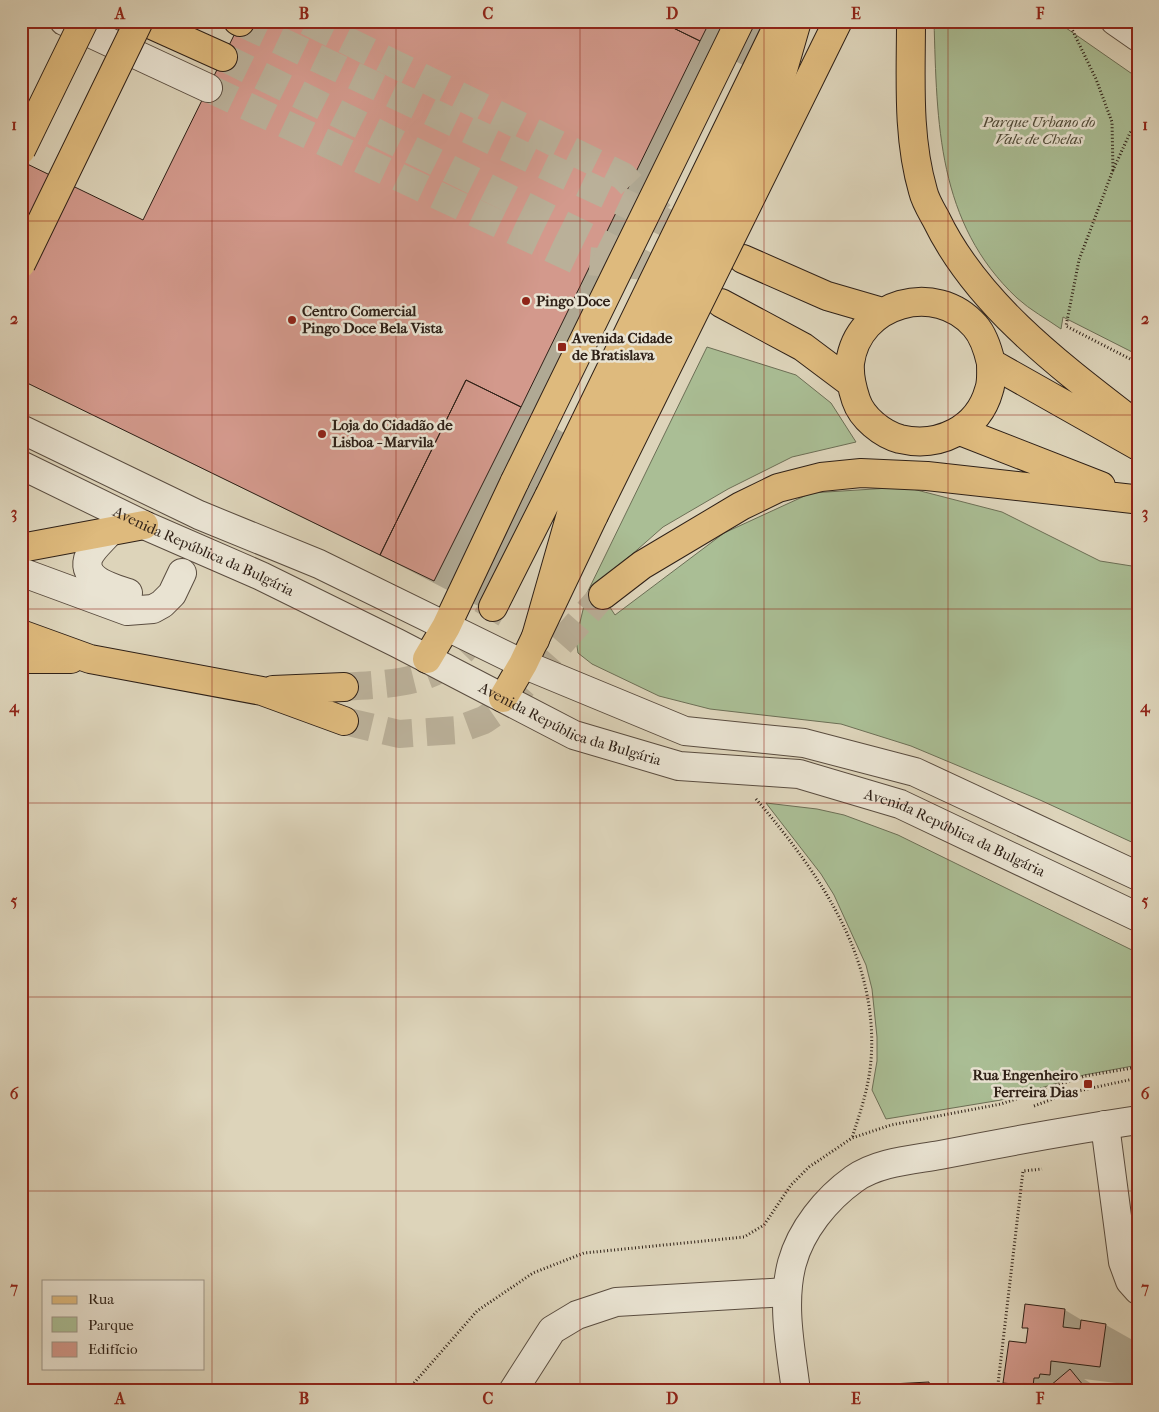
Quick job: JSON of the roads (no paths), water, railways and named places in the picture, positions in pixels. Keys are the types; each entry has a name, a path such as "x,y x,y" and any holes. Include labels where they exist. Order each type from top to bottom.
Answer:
{"main road":[{"path":"21,150 84,21"},
{"path":"21,264 139,21"},
{"path":"143,21 222,57"},
{"path":"427,660 446,627 515,481 740,21"},
{"path":"493,607 780,21"},
{"path":"503,698 535,640 585,507 782,73 797,21"},
{"path":"585,507 838,21"},
{"path":"911,21 910,107 914,151 923,193 946,239 970,274 1011,320 1064,368 1138,426"},
{"path":"743,259 827,296 882,312"},
{"path":"921,301 942,304 960,312 976,326 986,344 991,364 990,390 979,413 960,431 939,440 915,443 892,437 872,424 862,412 851,383 850,362 856,343 867,326 882,312 901,303 921,301"},
{"path":"721,303 803,347 851,383"},
{"path":"991,364 1138,446"},
{"path":"960,431 1136,500"},
{"path":"603,595 642,565 742,506 778,488 821,477 861,473 927,476 1136,500"},
{"path":"21,548 144,525"},
{"path":"21,634 90,659 262,691 344,721"},
{"path":"21,659 90,659"},
{"path":"262,691 344,687"}],"street":[{"path":"64,21 208,88"},
{"path":"1115,21 1138,37"},
{"name":"Avenida República da Bulgária","path":"21,429 199,515 319,564 523,664 686,731 804,743 915,772 1138,876"},
{"name":"Avenida República da Bulgária","path":"21,465 144,525 262,576 574,735 678,766 799,774 900,804 1138,917"},
{"path":"21,572 127,611 153,609 162,604 172,594 176,572 165,584 147,597 139,597 102,584 94,578 88,568 88,558 110,531"},
{"path":"796,1391 787,1292 792,1262 804,1232 824,1206 854,1179 881,1166 1138,1120"},
{"path":"1104,1125 1123,1262 1130,1281 1138,1290"},
{"path":"513,1391 552,1330 577,1315 616,1302 787,1292"}],"tunnel":[{"path":"307,21 623,176 669,224"},
{"path":"240,22 701,239"},
{"path":"223,57 679,282"},
{"path":"208,88 576,260 646,266"},
{"path":"344,721 399,734 457,730 484,720 506,705 603,595"},
{"path":"344,687 395,683 415,679 433,672 449,663 464,650 493,607"}],"place":[{"name":"Pingo Doce","path":"526,301"},
{"name":"Centro Comercial Pingo Doce Bela Vista","path":"292,320"},
{"name":"Avenida Cidade de Bratislava","path":"562,347"},
{"name":"Loja do Cidadão de Lisboa - Marvila","path":"322,434"},
{"name":"Rua Engenheiro Ferreira Dias","path":"1088,1084"}],"park label":[{"name":"Parque Urbano do Vale de Chelas","path":"1039,130"}]}
